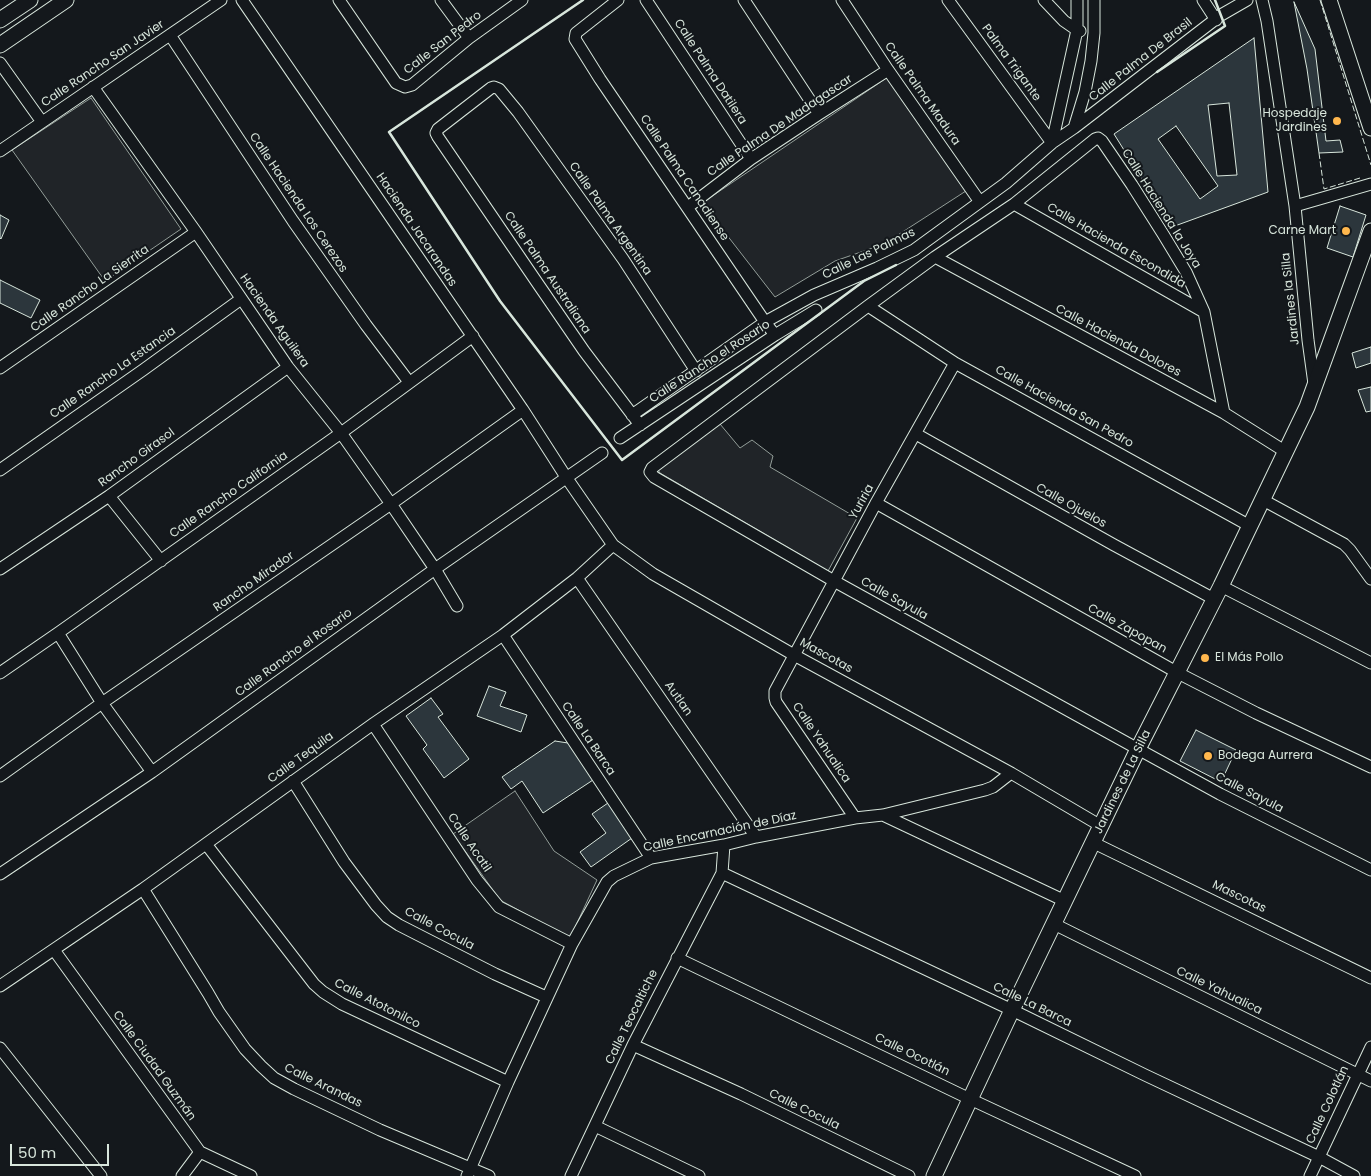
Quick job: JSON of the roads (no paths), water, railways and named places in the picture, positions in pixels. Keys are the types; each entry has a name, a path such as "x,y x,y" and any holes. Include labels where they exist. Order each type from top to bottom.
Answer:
{"street":[{"path":"0,20 30,0"},
{"path":"0,45 66,0"},
{"name":"Calle Rancho San Javier","path":"0,151 221,0"},
{"name":"Hacienda Jacarandas","path":"242,0 473,336 566,477"},
{"name":"Calle San Pedro","path":"339,0 396,82 405,87 412,86 468,38 522,0"},
{"path":"441,0 468,38"},
{"name":"Calle Palma Canadiense","path":"618,0 574,35 575,39 600,79 765,322 776,335"},
{"name":"Calle Palma Datilera","path":"646,0 751,159"},
{"path":"744,0 819,114"},
{"name":"Calle Palma Madura","path":"842,0 888,70 980,202"},
{"name":"Palma Trigante","path":"948,0 1052,142"},
{"path":"1044,0 1056,13 1077,30 1094,33"},
{"path":"1052,142 1077,30 1077,0"},
{"path":"1074,128 1085,92 1094,33 1094,0"},
{"path":"1204,0 1216,20"},
{"name":"Calle Palma De Brasil","path":"1052,142 1074,128 1216,20 1246,0"},
{"name":"Jardines la Silla","path":"1262,0 1267,21 1295,206 1308,340 1315,388"},
{"path":"1329,0 1371,128"},
{"name":"Calle Hacienda Los Cerezos","path":"170,35 293,221 366,325 410,382"},
{"path":"0,63 42,122"},
{"name":"Calle Palma De Madagascar","path":"688,207 751,159 888,70"},
{"name":"Hacienda Aguilera","path":"93,87 196,232 288,367 341,433 391,504 435,569 457,606"},
{"name":"Calle Palma Argentina","path":"436,133 438,129 491,88 497,88 518,112 623,259 696,371"},
{"name":"Calle Palma Australiana","path":"436,133 584,351 640,425"},
{"name":"Calle Hacienda la Joya","path":"1014,204 1095,139 1098,138 1102,141 1186,272 1204,312 1224,413"},
{"name":"Calle Las Palmas","path":"632,415 765,322 814,295 914,250 1006,183 1052,142"},
{"path":"1295,206 1371,184"},
{"path":"868,306 935,257 1014,204"},
{"name":"Calle Hacienda Escondida","path":"1014,204 1204,312"},
{"name":"Jardines de La Silla","path":"934,1176 1101,826 1218,593 1307,408 1366,253 1371,231"},
{"name":"Calle Rancho La Sierrita","path":"0,368 196,232"},
{"name":"Calle Hacienda Dolores","path":"935,257 1224,413 1286,452"},
{"name":"Calle Rancho La Estancia","path":"0,470 241,299"},
{"name":"Calle Hacienda San Pedro","path":"868,306 955,363 1250,526"},
{"name":"Calle Sayula","path":"868,306 650,472 654,477 834,581 1138,750 1220,794 1371,870"},
{"name":"Calle Rancho el Rosario","path":"620,438 816,310"},
{"name":"Calle Rancho California","path":"0,673 341,433 473,336"},
{"name":"Yuriria","path":"794,655 876,503 955,363"},
{"name":"Rancho Girasol","path":"0,568 109,496 288,367"},
{"name":"Rancho Mirador","path":"0,776 523,410"},
{"name":"Calle Ojuelos","path":"916,434 1114,545 1371,663"},
{"name":"Calle Rancho el Rosario","path":"0,874 152,772 435,569 602,453"},
{"name":"Mascotas","path":"566,477 613,545 654,574 794,655 1011,773 1101,826"},
{"path":"109,496 160,561"},
{"path":"1263,500 1344,544 1371,579"},
{"name":"Calle Zapopan","path":"876,503 1178,673 1256,713 1371,767"},
{"name":"Calle Tequila","path":"0,986 142,889 373,724 503,635 577,578 613,545"},
{"name":"Autlan","path":"577,578 756,836"},
{"path":"58,633 102,703 152,772"},
{"name":"Calle La Barca","path":"503,635 651,858"},
{"name":"Calle Yahualica","path":"794,655 775,691 776,702 855,818"},
{"name":"Calle Acatil","path":"373,724 477,880 499,907 572,944"},
{"name":"Calle Encarnación de Díaz","path":"469,1172 546,997 572,944 607,882 620,872 651,858 724,845 756,836 855,818 883,815 985,790 993,787 1011,773"},
{"name":"Calle Cocula","path":"293,781 344,862 376,905 387,916 407,929 495,974 546,997"},
{"path":"883,815 1065,901"},
{"name":"Mascotas","path":"1094,843 1371,978"},
{"name":"Calle Atotonilco","path":"206,844 314,984 323,992 342,1004 508,1082"},
{"path":"722,873 724,845"},
{"name":"Calle La Barca","path":"722,873 1012,1010 1354,1176"},
{"name":"Calle Teocaltiche","path":"571,1176 633,1045 722,873"},
{"name":"Calle Arandas","path":"142,889 219,1012 246,1049 274,1078 469,1172 489,1176"},
{"name":"Calle Yahualica","path":"1054,924 1371,1081"},
{"name":"Calle Ciudad Guzmán","path":"54,950 200,1152 250,1176"},
{"name":"Calle Ocotlán","path":"677,958 1135,1176"},
{"name":"Calle Cocula","path":"633,1045 741,1094 909,1176"},
{"name":"Calle Colotlán","path":"1310,1176 1371,1047"},
{"path":"0,1048 101,1176"},
{"path":"595,1126 699,1176"},
{"path":"182,1176 200,1152"}],"place":[{"name":"Hospedaje Jardines","path":"1337,121"},
{"name":"Carne Mart","path":"1346,231"},
{"name":"El Más Pollo","path":"1205,658"},
{"name":"Bodega Aurrera","path":"1208,756"}]}
